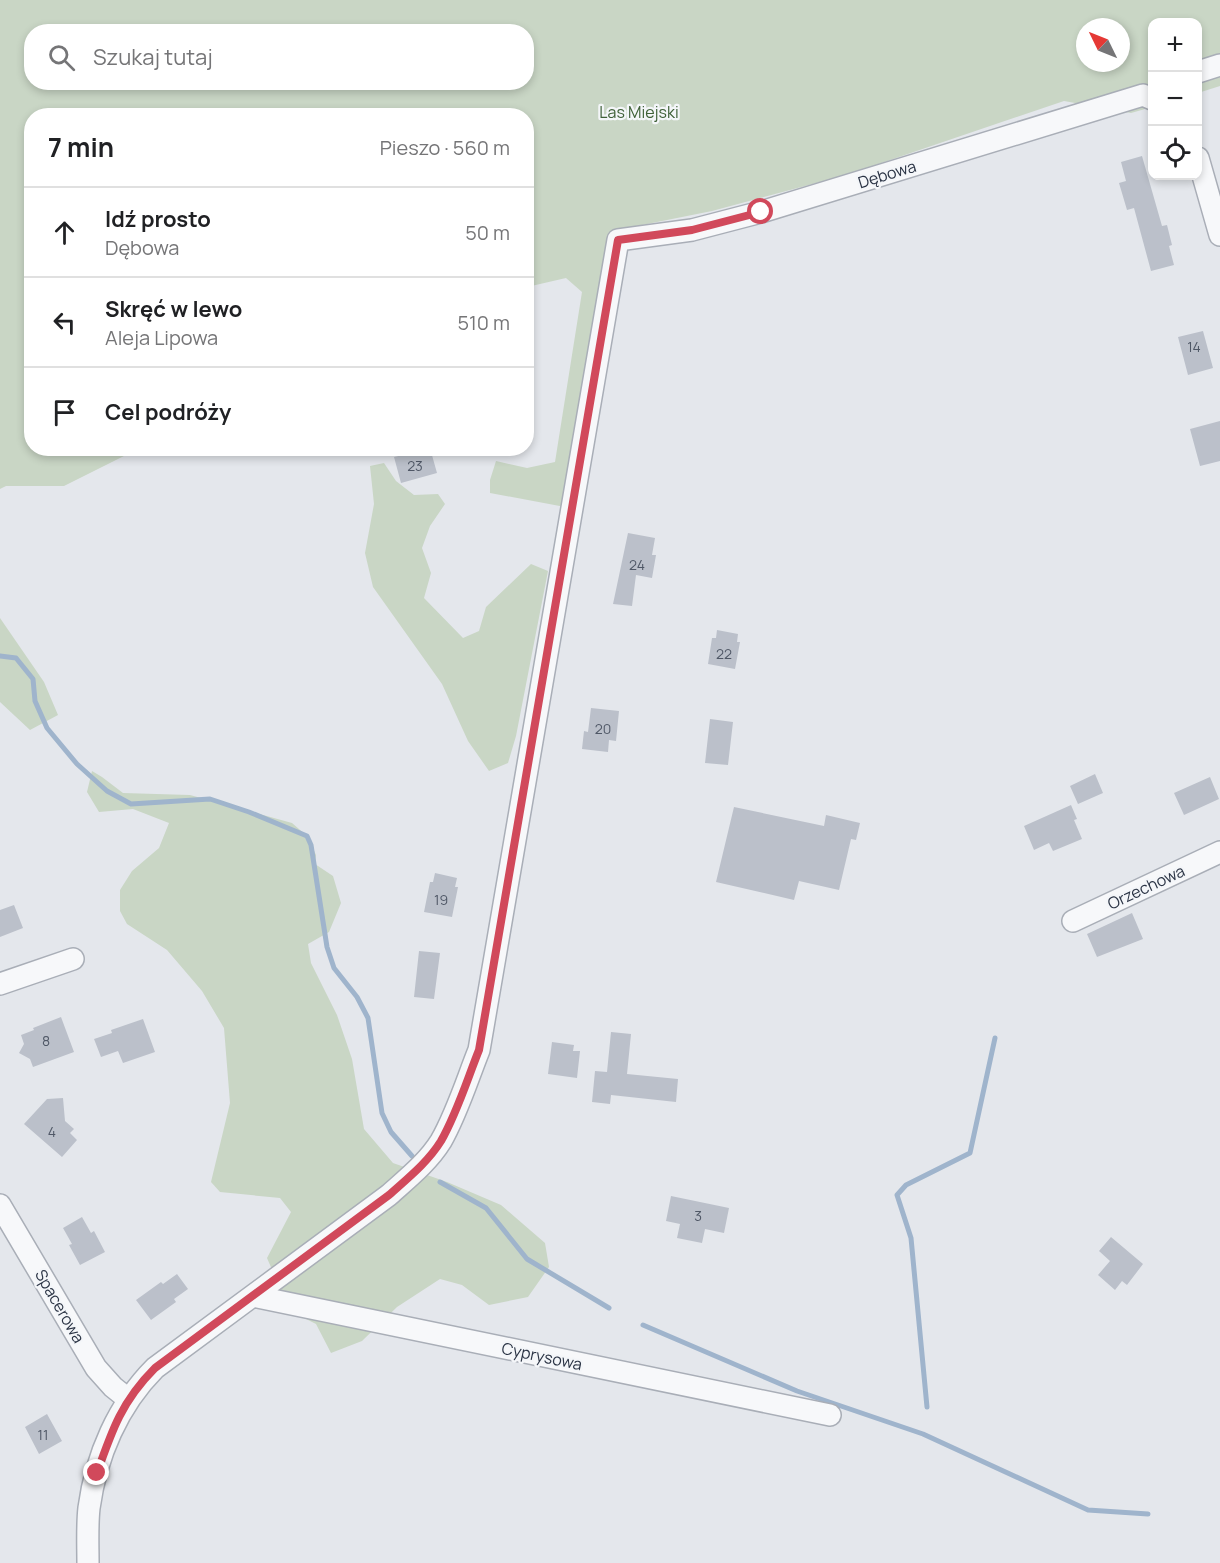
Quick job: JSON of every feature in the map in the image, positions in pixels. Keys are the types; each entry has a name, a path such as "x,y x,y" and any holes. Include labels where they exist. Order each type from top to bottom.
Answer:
{"street":[{"path":"1202,70 1220,65"},
{"name":"Dębowa","path":"254,1296 389,1195 422,1166 441,1141 479,1050 618,240 692,230 761,212 1148,95"},
{"path":"1202,175 1220,236"},
{"name":"Orzechowa","path":"1073,921 1220,852"},
{"path":"0,984 73,959"},
{"name":"Spacerowa","path":"0,1205 96,1368 113,1387 128,1399"},
{"path":"87,1563 89,1508 97,1473 112,1428 128,1399 155,1368 254,1296"},
{"name":"Cyprysowa","path":"254,1296 830,1415"}],"green space":[{"name":"Las Miejski","path":"0,0 1220,0 1220,86 1202,92 1202,18 1148,18 1148,108 1131,113 1064,101 846,175 712,211 632,227 581,510 490,493 490,480 496,461 527,468 555,462 582,292 566,278 534,285 534,108 24,108 24,456 124,456 64,486 6,486 0,489"},
{"path":"384,463 396,481 414,495 438,494 445,504 430,526 422,548 431,573 424,598 463,638 479,631 486,607 531,564 548,571 516,736 508,763 489,771 468,741 442,684 373,587 365,553 374,504 370,466"},
{"path":"0,618 44,682 58,715 30,730 0,702"},
{"path":"92,771 123,793 190,795 292,823 307,836 316,855 315,864 333,876 341,903 329,932 308,944 311,963 337,1015 352,1059 364,1129 393,1163 447,1182 501,1205 545,1243 549,1267 528,1297 489,1305 462,1285 440,1279 397,1307 362,1341 331,1353 316,1324 290,1311 267,1258 291,1212 280,1198 220,1192 211,1182 230,1103 224,1028 202,991 167,950 127,924 120,911 120,890 132,871 159,848 169,823 133,809 99,812 87,792"}],"building":[{"path":"1142,156 1162,226 1167,225 1174,265 1151,271 1134,208 1127,210 1119,183 1126,181 1121,162"},
{"path":"1203,331 1213,368 1188,375 1178,337"},
{"path":"1220,421 1220,461 1200,466 1190,429"},
{"path":"432,456 437,473 401,483 394,457"},
{"path":"628,533 655,538 652,555 656,555 652,578 636,575 632,606 613,604"},
{"path":"717,630 738,634 737,642 740,642 735,669 708,664 712,638 716,638"},
{"path":"591,708 619,711 616,741 609,740 608,752 582,749 584,731 588,732"},
{"path":"710,719 733,722 728,765 705,763"},
{"path":"1095,774 1103,793 1078,804 1070,786"},
{"path":"1210,777 1219,799 1184,815 1174,793"},
{"path":"1071,805 1082,839 1053,851 1049,843 1034,850 1024,826"},
{"path":"734,807 824,826 826,815 860,823 856,840 851,839 839,890 799,881 794,900 716,882"},
{"path":"435,873 457,878 455,887 458,887 452,917 424,912 430,882 433,882"},
{"path":"14,905 23,928 0,937 0,910"},
{"path":"1132,913 1143,939 1097,957 1087,934"},
{"path":"419,951 440,953 434,999 414,997"},
{"path":"61,1017 74,1052 33,1067 30,1059 19,1053 24,1044 21,1035"},
{"path":"143,1019 155,1052 123,1063 118,1051 101,1057 94,1039 112,1033 111,1030"},
{"path":"611,1032 631,1034 627,1074 678,1079 676,1102 611,1095 610,1104 592,1102 595,1071 607,1072"},
{"path":"552,1042 574,1045 573,1051 580,1051 577,1078 548,1074"},
{"path":"63,1098 65,1121 74,1129 70,1133 77,1140 62,1157 24,1124 47,1099"},
{"path":"671,1196 729,1208 724,1233 705,1229 702,1243 677,1238 680,1224 666,1221"},
{"path":"82,1217 91,1233 94,1231 105,1252 80,1265 63,1228"},
{"path":"1111,1237 1143,1264 1127,1285 1122,1281 1115,1290 1098,1275 1110,1261 1099,1251"},
{"path":"177,1274 188,1289 174,1299 176,1302 151,1320 136,1300 161,1282 163,1284"},
{"path":"47,1414 62,1441 39,1454 25,1427"}],"waterway":[{"path":"0,656 16,658 33,679 35,701 47,728 77,764 107,791 131,804 210,799 307,836 311,845 327,947 334,968 357,997 368,1018 382,1113 391,1132 412,1156"},
{"path":"927,1407 911,1238 897,1195 906,1185 970,1153 995,1038"},
{"path":"440,1182 486,1208 527,1259 609,1308"},
{"path":"643,1325 797,1391 923,1434 1088,1510 1148,1514"}],"route":[{"path":"97,1473 112,1428 128,1399 155,1368 389,1195 422,1166 441,1141 479,1050 618,240 692,230 761,212"}]}
